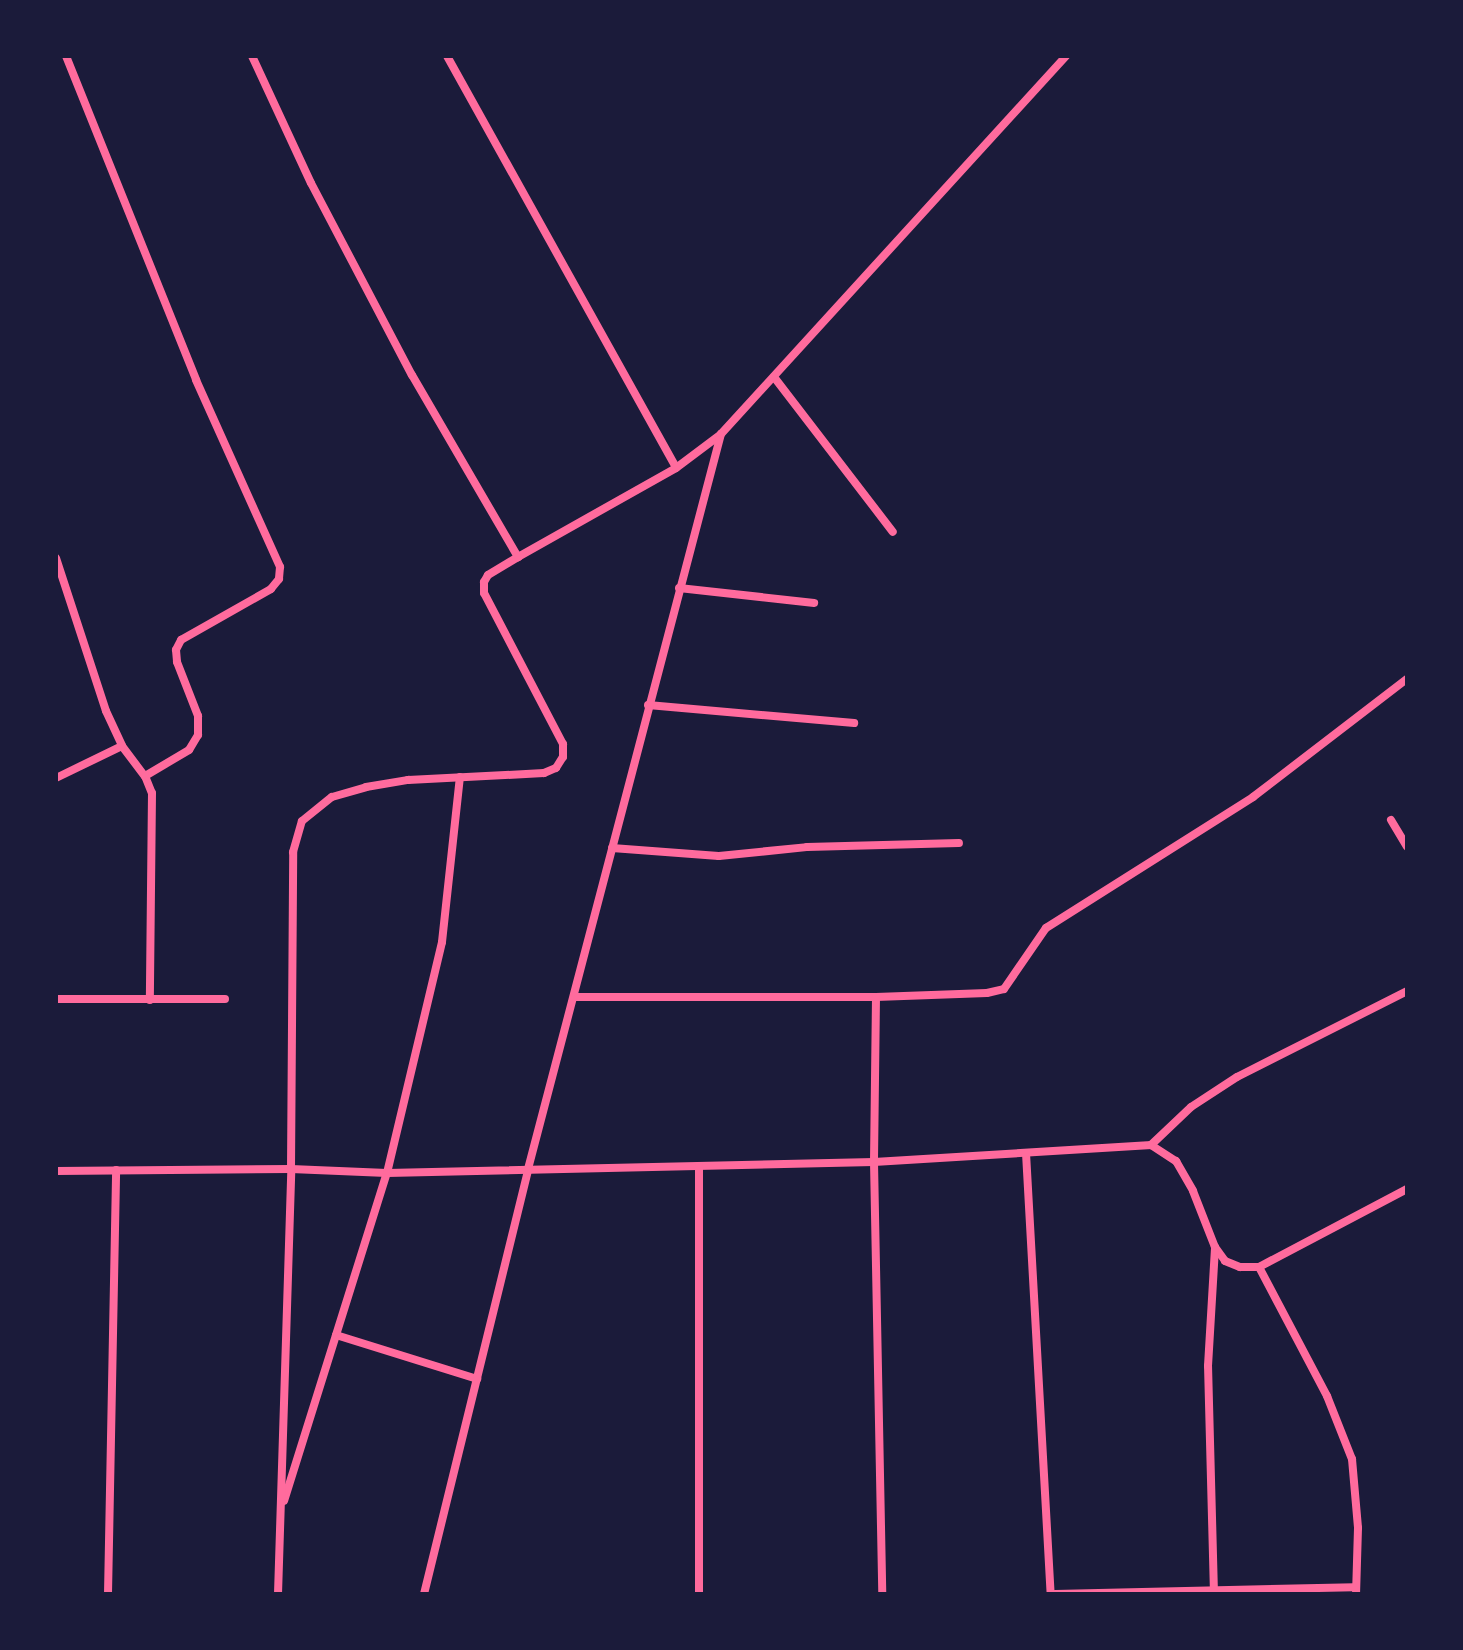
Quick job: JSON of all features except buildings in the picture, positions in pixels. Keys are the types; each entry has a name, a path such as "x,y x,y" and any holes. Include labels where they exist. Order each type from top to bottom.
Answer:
{"street":[{"path":"66,56 196,380 280,567 279,579 271,589 181,640 176,650 177,662 198,716 198,735 189,750 145,776"},
{"path":"252,56 311,183 404,361 518,557"},
{"path":"447,56 676,468"},
{"path":"278,1594 291,1169 293,852 302,821 332,797 366,787 460,777 544,773 556,768 563,757 563,744 484,593 488,575 676,468 721,434 1066,56"},
{"path":"774,377 893,532"},
{"path":"424,1594 528,1169 721,434"},
{"path":"56,558 59,584 122,746 145,776 152,793 150,1000"},
{"path":"679,588 814,603"},
{"path":"574,997 876,997 987,993 1004,989 1046,928 1253,797 1407,679"},
{"path":"648,705 854,723"},
{"path":"56,778 122,746"},
{"path":"280,1513 387,1173 442,942 460,777"},
{"path":"1391,820 1407,847"},
{"path":"612,848 719,856 807,847 959,843"},
{"path":"1151,1145 1191,1107 1237,1077 1407,991"},
{"path":"876,997 874,1162 882,1594"},
{"path":"56,999 225,999"},
{"path":"56,1171 291,1169 387,1173 874,1162 1151,1145 1176,1161 1193,1191 1215,1247 1225,1261 1240,1267 1259,1267 1407,1189"},
{"path":"1026,1153 1053,1594 1355,1590 1358,1528 1352,1459 1327,1396 1259,1267"},
{"path":"699,1166 699,1594"},
{"path":"108,1594 116,1170"},
{"path":"1214,1592 1208,1366 1215,1247"},
{"path":"336,1335 477,1379"}]}
